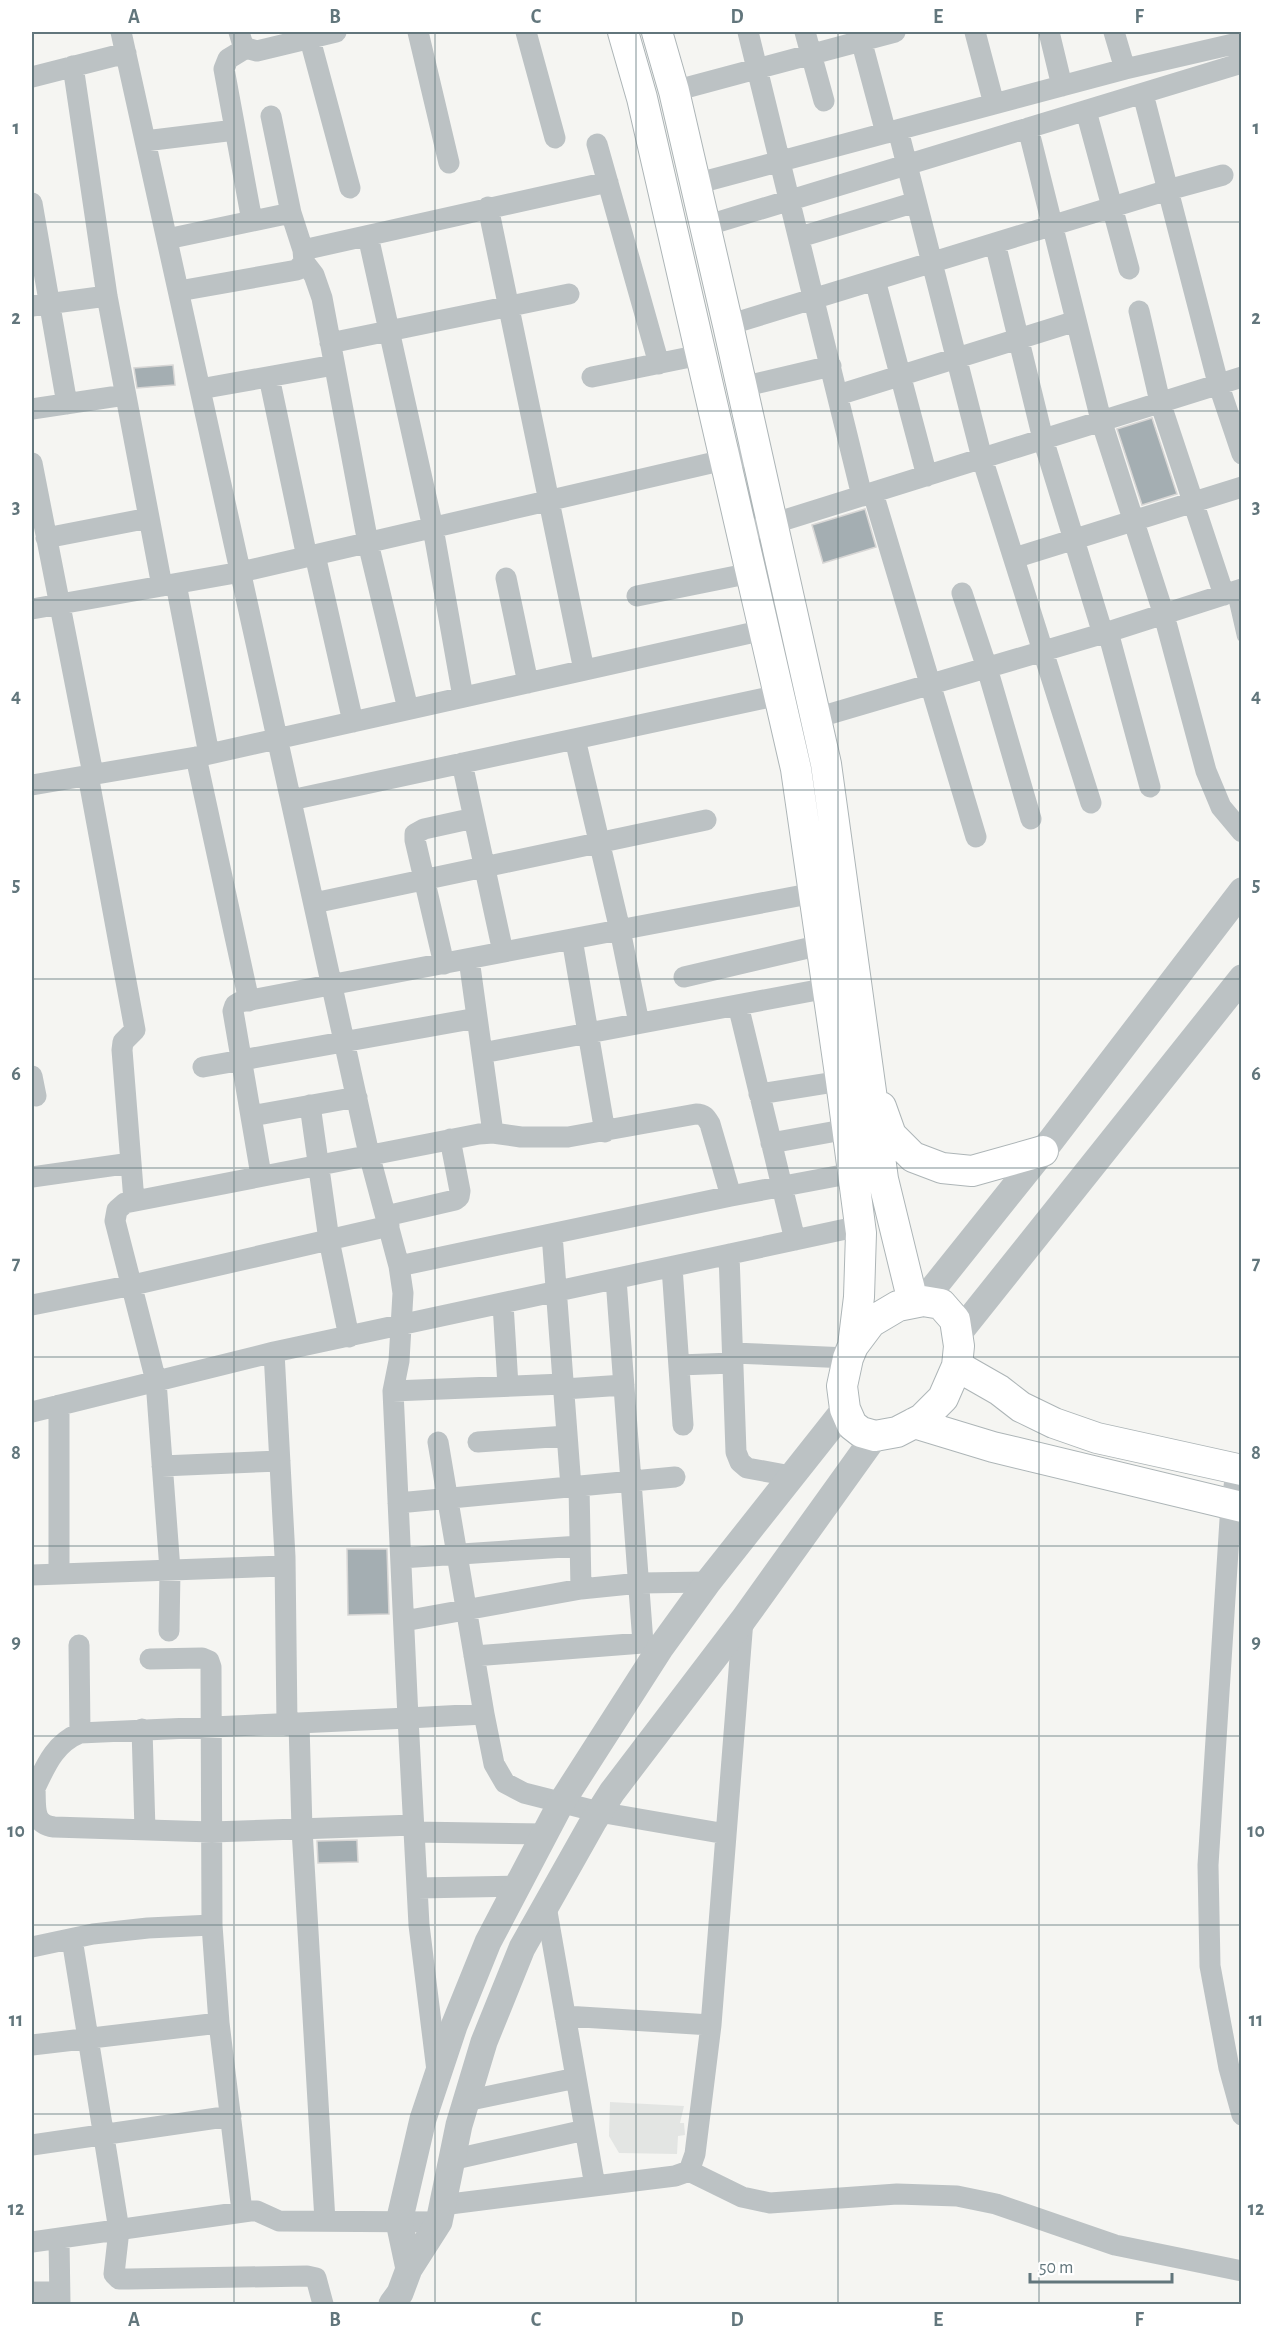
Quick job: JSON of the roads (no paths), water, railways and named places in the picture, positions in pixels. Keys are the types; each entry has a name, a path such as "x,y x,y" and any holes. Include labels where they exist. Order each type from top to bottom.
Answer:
{"main road":[{"path":"623,32 642,98 796,769 860,1226 859,1298 842,1386 845,1409 852,1425 861,1432 875,1436 897,1432 922,1419 943,1398 957,1366 958,1334 955,1320 941,1304 918,1301 898,1306 871,1322 850,1352"},
{"path":"657,32 674,92 758,454 826,764 883,1179 918,1301"},
{"path":"868,1067 891,1135 913,1157 942,1168 972,1171 1043,1151"},
{"path":"957,1366 999,1390 1021,1407 1054,1423 1097,1438 1239,1470"},
{"path":"914,1423 993,1448 1236,1506"}],"street":[{"path":"252,220 224,69 228,59 243,40 257,51 309,35 336,32"},
{"path":"418,32 449,163"},
{"path":"526,32 555,138"},
{"path":"748,32 837,394 867,495 930,684 976,837"},
{"path":"805,32 824,101"},
{"path":"674,92 811,54 861,36 895,32"},
{"path":"975,32 994,104"},
{"path":"1049,32 1062,86"},
{"path":"1114,32 1125,69"},
{"path":"309,35 350,188"},
{"path":"861,36 892,131 907,165 982,458 1091,803"},
{"path":"32,77 73,66 126,38 145,141 369,1154 399,1266 403,1293 399,1361 393,1391 408,1718 419,1925 438,2077"},
{"path":"695,184 1125,69 1217,39 1242,42"},
{"path":"705,226 1242,63"},
{"path":"73,66 125,396 149,518 169,585 249,1001"},
{"path":"1143,94 1218,383 1242,454"},
{"path":"1086,111 1129,269"},
{"path":"271,116 291,213 304,256 319,287 368,543 408,709"},
{"path":"1028,128 1101,420 1164,615 1211,787 1221,807 1242,832"},
{"path":"145,141 235,130"},
{"path":"597,144 659,364"},
{"path":"728,325 1223,175"},
{"path":"179,291 297,270 304,256 368,236 488,207 608,182"},
{"path":"800,237 916,202"},
{"path":"32,203 40,305 67,404"},
{"path":"488,207 584,670"},
{"path":"167,238 291,213"},
{"path":"368,236 433,528 463,697"},
{"path":"995,243 1043,438 1105,633 1150,787"},
{"path":"875,280 927,476"},
{"path":"330,343 569,294"},
{"path":"40,305 108,296"},
{"path":"816,718 1043,652 1232,593 1192,503 1160,402 1139,311"},
{"path":"837,394 1076,321"},
{"path":"592,377 700,355"},
{"path":"200,388 334,365"},
{"path":"742,387 831,366"},
{"path":"269,377 353,722"},
{"path":"741,533 773,525 1242,377"},
{"path":"32,410 125,396"},
{"path":"32,609 241,572 758,454"},
{"path":"32,463 91,774 135,1030 123,1042 122,1050 134,1201"},
{"path":"1014,558 1242,487"},
{"path":"46,538 149,518"},
{"path":"637,596 751,573"},
{"path":"506,578 528,683"},
{"path":"962,593 987,668 1031,819"},
{"path":"32,784 202,755 764,630"},
{"path":"291,800 779,695"},
{"path":"575,739 620,930 639,1023"},
{"path":"462,763 503,952"},
{"path":"444,964 415,834 424,829 474,818"},
{"path":"314,903 706,820"},
{"path":"918,1301 1043,1151 1242,891"},
{"path":"261,1175 233,1011 235,1005 814,893"},
{"path":"572,939 605,1132"},
{"path":"684,977 822,945"},
{"path":"469,959 493,1133"},
{"path":"958,1334 1242,978"},
{"path":"482,1053 828,988"},
{"path":"738,1005 795,1240"},
{"path":"203,1067 477,1018"},
{"path":"759,1094 841,1081"},
{"path":"251,1116 357,1097"},
{"path":"310,1105 329,1240 349,1337"},
{"path":"169,1631 170,1570 156,1381 115,1221 117,1209 125,1203 134,1201 450,1139 493,1133 544,1138 605,1132 702,1114 710,1124 731,1196"},
{"path":"771,1143 848,1129"},
{"path":"32,1305 133,1285 329,1240 455,1200 459,1197 460,1191 450,1139"},
{"path":"32,1177 131,1163"},
{"path":"399,1266 731,1196 853,1173"},
{"path":"32,1412 274,1352 860,1226"},
{"path":"552,1234 567,1436 575,1487 580,1546 580,1590"},
{"path":"729,1254 736,1452 740,1462 747,1468 791,1476"},
{"path":"672,1267 683,1425"},
{"path":"616,1279 640,1584 652,1645"},
{"path":"503,1304 507,1386"},
{"path":"274,1352 293,1724 302,1829 325,2221"},
{"path":"679,1365 733,1358 850,1352"},
{"path":"393,1391 507,1386 624,1385"},
{"path":"58,1405 58,1574"},
{"path":"400,2293 399,2222 423,2119 454,2026 492,1934 561,1803 652,1645 708,1582 845,1409"},
{"path":"478,1442 567,1436"},
{"path":"400,2293 440,2213 466,2101 484,2042 522,1948 599,1812 743,1620 875,1436"},
{"path":"438,1442 484,1714 494,1764 506,1783 524,1793 599,1812 726,1834"},
{"path":"162,1466 280,1461"},
{"path":"1239,1470 1208,1865 1210,1966 1229,2068 1242,2115"},
{"path":"398,1503 675,1477"},
{"path":"401,1558 580,1546"},
{"path":"32,1575 285,1566"},
{"path":"404,1621 580,1590 640,1584 708,1582"},
{"path":"689,2171 695,2154 711,2025 743,1620"},
{"path":"79,1645 80,1733"},
{"path":"474,1656 652,1645"},
{"path":"150,1659 202,1658 209,1661 211,1667 212,1926 219,2023 242,2211"},
{"path":"484,1714 80,1733 61,1743 52,1755 33,1790 36,1813 44,1826 212,1832 414,1828 545,1834"},
{"path":"142,1729 145,1830"},
{"path":"418,1888 517,1886"},
{"path":"546,1906 595,2186"},
{"path":"32,1947 148,1928 212,1926"},
{"path":"492,1934 522,1948"},
{"path":"72,1939 119,2229 114,2274 119,2278 307,2276 315,2278 323,2304"},
{"path":"565,2016 711,2025"},
{"path":"32,2045 219,2023"},
{"path":"466,2101 576,2078"},
{"path":"32,2145 231,2116"},
{"path":"451,2160 585,2130"},
{"path":"32,2242 242,2211 257,2211 279,2221 399,2222 595,2186 675,2176 689,2171 742,2197 770,2203 897,2194 957,2196 996,2204 1115,2245 1242,2271"},
{"path":"32,2292 59,2298 58,2238"}],"lane":[{"path":"1232,593 1242,637"}]}
